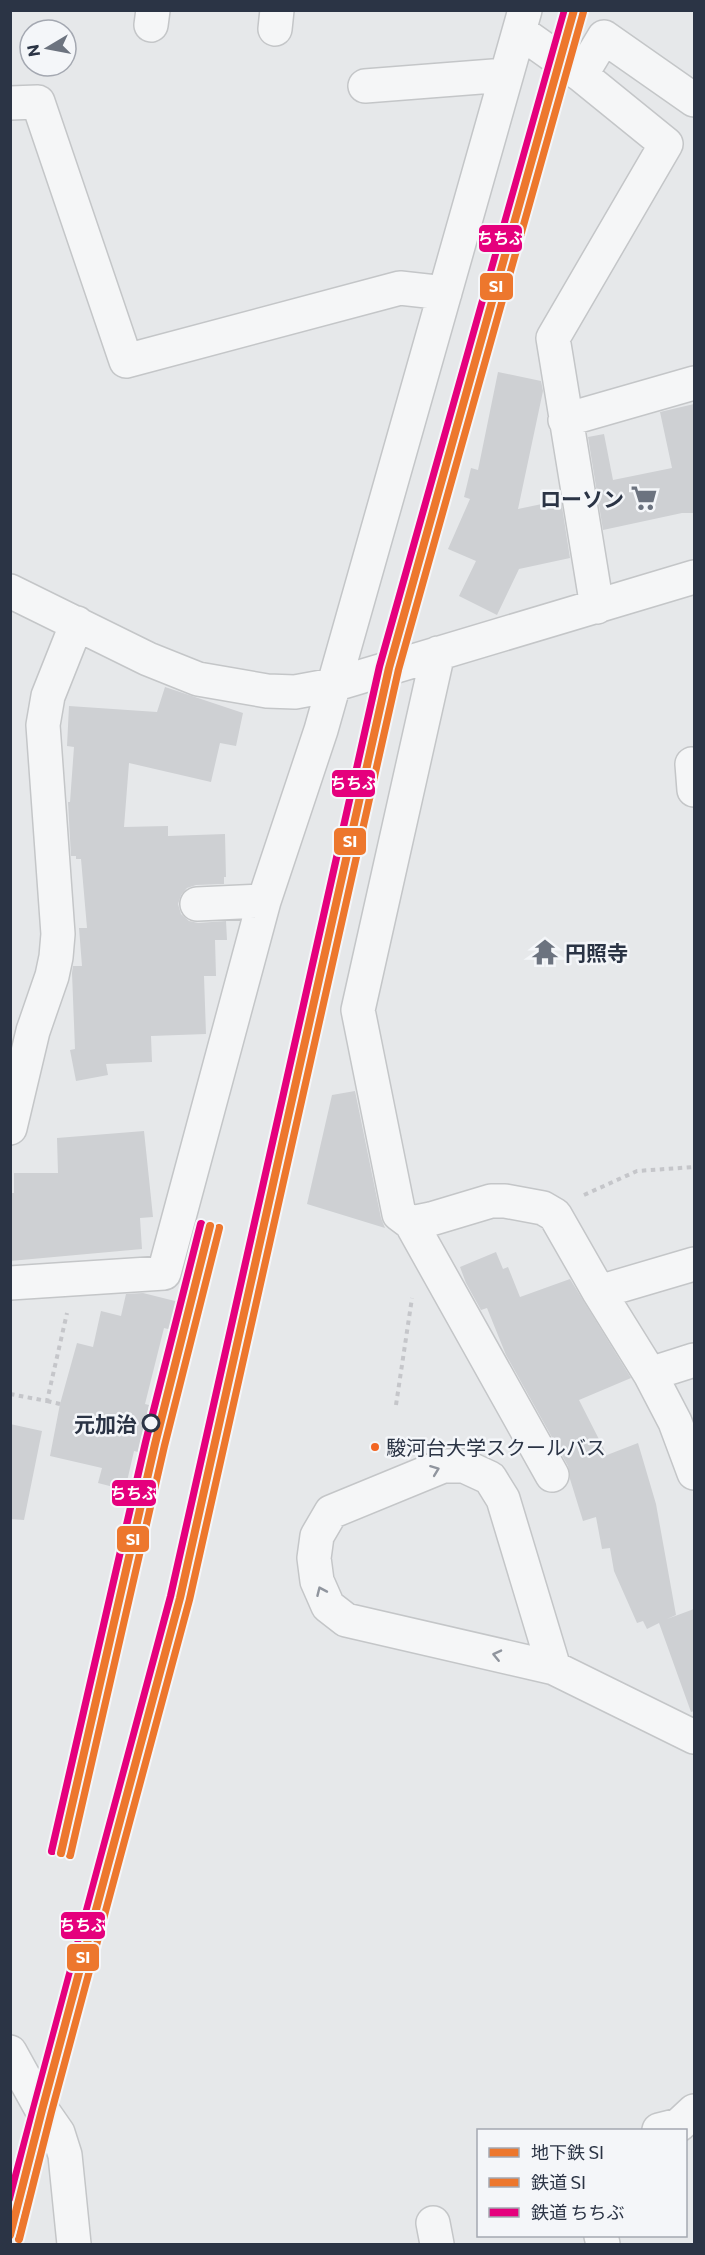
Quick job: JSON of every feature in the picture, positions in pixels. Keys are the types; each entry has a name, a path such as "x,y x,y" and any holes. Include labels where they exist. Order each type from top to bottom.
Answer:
{"street":[{"path":"10,1283 164,1273 264,902 321,730 522,21 581,75 666,144 553,338 597,607"},
{"path":"581,75 603,37 694,100"},
{"path":"365,86 506,75"},
{"path":"10,103 38,102 126,361 400,288 445,293"},
{"path":"566,420 694,383"},
{"path":"10,591 148,659 198,679 267,691 295,692 333,685 694,577"},
{"path":"10,1128 33,1030 52,976 56,957 58,934 43,725 48,696 77,623"},
{"path":"438,653 358,1010 399,1214 411,1223 552,1475"},
{"path":"197,904 264,902"},
{"path":"411,1223 491,1201 506,1200 543,1208 555,1215 650,1374 675,1422 694,1473"},
{"path":"599,1292 694,1264"},
{"path":"650,1374 694,1360"},
{"path":"554,1668 503,1499 490,1478 464,1466 443,1466 331,1512 318,1536 314,1558 317,1581 328,1606 346,1620 554,1668 694,1737"},
{"path":"10,2052 42,2110 58,2133 65,2155 74,2244"},
{"path":"663,2129 679,2125 694,2111"}],"path":[{"path":"549,1211 637,1171 694,1167"},
{"path":"47,1401 75,1279"},
{"path":"396,1406 412,1296"},
{"path":"10,1394 60,1404"}],"building":[{"path":"498,372 541,381 543,391 518,509 561,500 570,558 519,569 497,615 459,596 476,561 448,549 470,499 464,497 471,468 478,470"},
{"name":"ローソン","path":"694,404 694,513 682,513 603,530 588,437 604,434 613,480 672,468 660,412"},
{"path":"165,687 243,713 236,746 220,743 211,782 129,763 124,827 168,826 168,836 225,834 226,877 224,877 224,884 196,885 187,888 178,904 181,914 189,921 198,923 226,921 227,940 215,940 216,976 204,976 206,1034 151,1036 152,1062 106,1064 108,1075 76,1081 70,1050 75,1049 72,973 73,966 82,966 79,928 87,928 81,859 71,856 68,802 70,802 74,747 67,746 69,706 157,712"},
{"path":"355,1091 385,1228 307,1204 332,1095"},
{"path":"144,1131 153,1217 140,1218 142,1249 10,1261 10,1193 14,1193 14,1173 58,1173 57,1138"},
{"path":"496,1252 503,1269 508,1267 520,1297 570,1279 631,1378 579,1400 607,1455 638,1443 656,1504 676,1615 667,1619 694,1609 694,1711 691,1712 659,1623 647,1629 643,1621 637,1623 614,1571 610,1548 602,1549 596,1517 583,1521 568,1466 506,1355 487,1308 481,1310 466,1283 460,1267"},
{"path":"143,1293 195,1306 188,1334 164,1328 145,1404 149,1405 138,1452 134,1451 125,1490 98,1483 102,1468 50,1456 60,1404 77,1343 93,1347 101,1311 121,1316 126,1294"},
{"path":"10,1424 42,1431 24,1520 10,1519"}],"metro line":[{"name":"SI","path":"10,2235 180,1598 389,668 574,10"},
{"name":"SI","path":"61,1853 155,1444 210,1226"}],"rail line":[{"name":"ちちぶ","path":"10,2198 171,1596 380,666 565,10"},
{"name":"SI","path":"19,2239 189,1600 398,670 583,12"},
{"name":"ちちぶ","path":"52,1851 146,1442 201,1224"},
{"name":"SI","path":"70,1855 164,1446 219,1228"}],"place":[{"name":"ローソン","path":"644,498"},
{"name":"円照寺","path":"545,952"},
{"name":"元加治","path":"151,1423"},
{"name":"駿河台大学スクールバス","path":"375,1447"}]}
